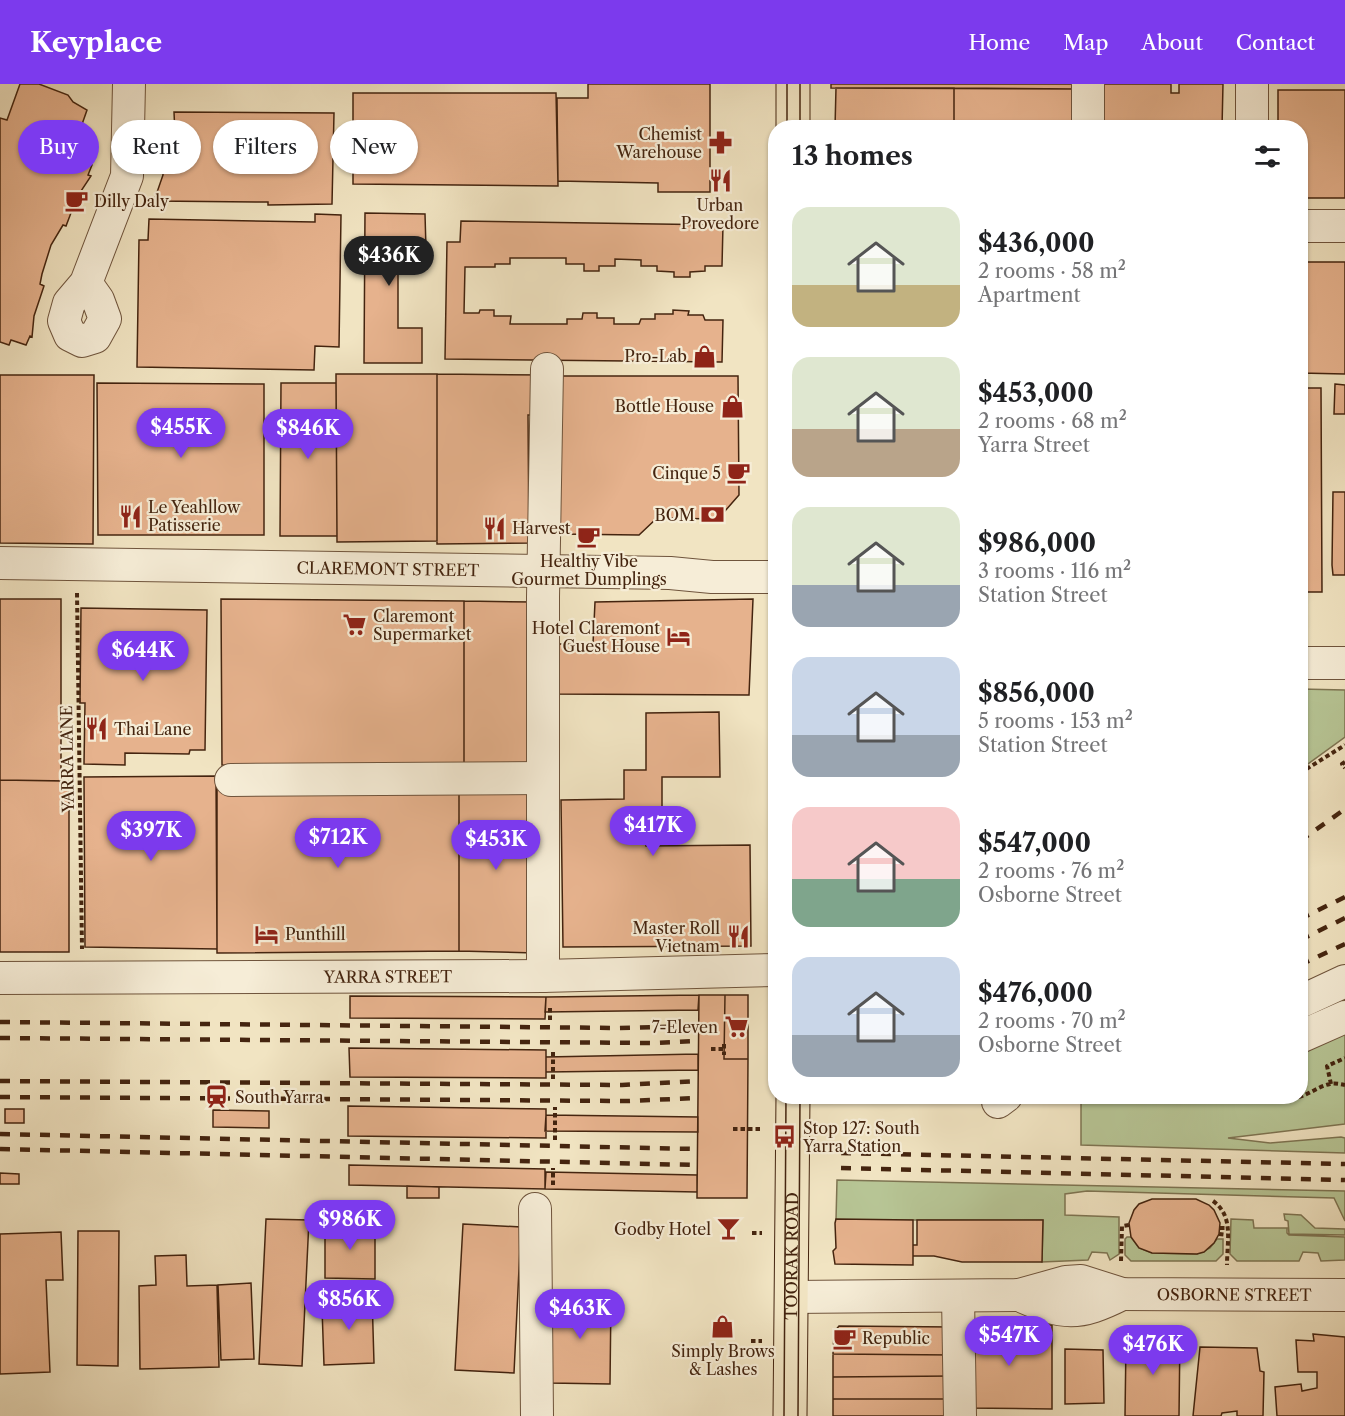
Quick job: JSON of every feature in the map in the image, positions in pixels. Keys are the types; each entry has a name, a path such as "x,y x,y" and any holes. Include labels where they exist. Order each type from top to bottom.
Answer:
{"main road":[{"path":"793,84 793,120"},
{"name":"TOORAK ROAD","path":"790,1416 793,1104"}],"street":[{"path":"86,283 127,176 129,84"},
{"path":"1088,84 1088,120"},
{"path":"1252,84 1252,120"},
{"path":"1308,226 1345,226"},
{"path":"543,976 547,369"},
{"name":"CLAREMONT STREET","path":"0,563 670,573 712,577 768,577"},
{"path":"1308,663 1345,663"},
{"path":"231,780 543,778"},
{"name":"YARRA STREET","path":"0,978 543,976 768,970"},
{"path":"1308,998 1345,981"},
{"path":"1308,1033 1345,1017"},
{"path":"537,1416 544,1201"},
{"name":"OSBORNE STREET","path":"791,1297 1019,1295 1046,1307 1064,1311 1097,1307 1122,1280 1345,1294"},
{"path":"958,1296 960,1416"}],"path":[{"name":"YARRA LANE","path":"76,563 82,955"},
{"path":"1308,768 1345,745"},
{"path":"1345,762 1342,764 1345,769"},
{"path":"553,1049 553,1079"},
{"path":"711,1049 724,1050"},
{"path":"1331,1084 1327,1066 1345,1058"},
{"path":"1308,1094 1331,1084 1345,1085"},
{"path":"555,1107 555,1140"},
{"path":"733,1129 752,1129"},
{"path":"544,1201 553,1168"},
{"path":"1213,1201 1224,1211 1227,1228 1227,1265"},
{"path":"1122,1280 1122,1226 1129,1226"},
{"path":"1220,1228 1227,1228"},
{"path":"752,1233 764,1233"},
{"path":"1219,1234 1227,1234"}],"green space":[{"path":"1308,689 1345,690 1345,737 1308,764"},
{"path":"1345,992 1345,1124 1228,1138 1270,1143 1341,1137 1345,1138 1345,1153 1081,1145 1081,1104 1308,1104 1308,1010"},
{"path":"837,1180 1345,1191 1345,1221 1334,1198 1087,1191 1065,1194 1065,1215 1119,1217 1119,1254 1110,1260 1107,1253 1092,1252 1088,1260 1042,1262 1043,1220 836,1220"},
{"path":"1284,1214 1301,1215 1315,1228 1345,1229 1345,1235 1289,1234 1288,1221 1285,1220"},
{"path":"1231,1219 1253,1220 1254,1228 1287,1228 1289,1235 1345,1237 1345,1260 1321,1261 1318,1253 1303,1252 1299,1261 1237,1261 1230,1254"},
{"path":"1127,1237 1131,1237 1139,1248 1152,1253 1197,1254 1210,1248 1217,1239 1223,1239 1223,1254 1216,1261 1131,1261 1125,1255"}],"building":[{"path":"20,84 39,84 68,95 73,102 87,110 84,120 18,120 18,174 88,174 91,176 77,197 66,226 63,225 51,245 42,274 40,284 44,286 34,316 32,337 30,336 26,345 11,340 9,345 0,342 0,118 7,120"},
{"path":"588,84 710,84 710,192 658,192 658,183 558,181 557,98 588,98"},
{"path":"831,84 1075,84 1075,89 831,88"},
{"path":"1098,84 1171,84 1171,93 1179,93 1179,84 1223,84 1222,120 1098,120"},
{"path":"836,88 954,88 954,120 835,120"},
{"path":"954,88 1075,89 1075,120 954,120"},
{"path":"1278,90 1345,90 1345,198 1308,198 1308,120 1278,120"},
{"path":"353,93 556,93 558,186 353,184 353,174 418,174 418,120 353,120"},
{"path":"174,112 334,113 334,120 330,120 332,204 268,205 268,202 154,201 163,174 201,174 201,120 174,120"},
{"path":"365,213 425,214 426,249 398,249 398,328 422,328 422,363 364,363"},
{"path":"315,214 341,215 339,347 315,346 314,370 137,367 139,240 148,240 149,219 315,222"},
{"path":"461,221 723,225 722,266 705,266 705,271 690,272 690,277 674,277 674,272 657,271 657,266 641,266 641,260 615,259 615,266 599,266 599,271 584,271 584,264 566,264 566,258 510,258 510,264 495,264 495,267 465,267 464,313 494,310 494,316 511,316 510,324 567,324 567,319 582,319 583,313 597,313 597,318 614,318 614,324 639,324 641,319 655,319 655,314 673,314 673,310 689,311 688,315 703,315 705,320 723,320 722,362 445,359 447,242 460,242"},
{"path":"1308,262 1345,262 1345,374 1308,373"},
{"path":"336,374 437,374 437,541 337,542"},
{"path":"437,374 546,375 546,415 528,415 529,543 437,544"},
{"path":"0,375 94,375 93,544 0,543"},
{"path":"557,376 738,376 739,495 718,519 657,518 639,535 559,534"},
{"path":"97,383 264,384 264,535 98,535"},
{"path":"281,383 336,383 337,536 280,536"},
{"path":"1335,384 1345,385 1345,414 1334,414"},
{"path":"1308,388 1321,388 1322,592 1308,592"},
{"path":"1333,492 1345,492 1345,575 1333,575"},
{"path":"0,599 61,599 61,781 0,780"},
{"path":"221,599 464,601 464,766 222,765"},
{"path":"753,599 749,695 551,694 551,644 593,644 595,602"},
{"path":"464,601 533,602 533,766 464,766"},
{"path":"81,608 207,610 205,750 190,750 189,754 125,753 125,765 84,764 85,703 80,703"},
{"path":"719,712 720,777 662,777 662,817 645,817 646,846 750,845 751,946 563,947 561,800 624,799 624,770 646,770 646,713"},
{"path":"216,776 217,949 85,947 84,777"},
{"path":"0,780 69,781 69,952 0,952"},
{"path":"459,785 459,951 217,953 217,787"},
{"path":"459,785 534,794 535,953 459,951"},
{"path":"699,995 725,995 724,1059 748,1059 747,1198 697,1198"},
{"path":"699,995 698,1010 545,1012 546,997"},
{"name":"7-Eleven","path":"725,995 748,995 748,1059 724,1059"},
{"path":"350,996 546,997 545,1019 350,1018"},
{"path":"349,1048 546,1050 546,1078 350,1077"},
{"path":"698,1054 698,1070 546,1072 546,1057"},
{"path":"348,1106 546,1109 546,1138 348,1136"},
{"path":"5,1109 24,1109 24,1123 5,1123"},
{"path":"213,1110 269,1111 269,1128 213,1127"},
{"path":"546,1115 698,1117 698,1132 545,1131"},
{"path":"349,1165 545,1169 545,1189 349,1185"},
{"path":"546,1172 697,1175 697,1192 545,1189"},
{"path":"0,1173 19,1174 19,1184 0,1184"},
{"path":"407,1186 439,1187 439,1198 407,1198"},
{"path":"1152,1199 1196,1199 1209,1205 1220,1223 1219,1234 1214,1243 1204,1252 1197,1254 1152,1253 1139,1248 1131,1237 1129,1223 1139,1204"},
{"path":"266,1219 309,1220 302,1366 259,1364"},
{"path":"836,1219 913,1220 913,1265 835,1264 833,1251 836,1248"},
{"path":"917,1220 1043,1220 1042,1262 962,1262 934,1256 913,1256 913,1245 917,1245"},
{"path":"325,1224 375,1224 375,1279 325,1278"},
{"path":"463,1224 521,1227 514,1373 455,1370"},
{"path":"78,1231 119,1231 118,1366 77,1365"},
{"path":"61,1232 63,1280 46,1280 50,1372 0,1374 0,1234"},
{"path":"186,1255 187,1286 217,1285 219,1367 140,1369 139,1286 156,1285 155,1256"},
{"path":"251,1283 254,1359 221,1360 218,1285"},
{"path":"339,1295 372,1295 374,1363 324,1365 322,1308 339,1308"},
{"path":"551,1296 611,1297 610,1384 549,1383"},
{"path":"966,1324 1052,1325 1052,1409 965,1408"},
{"path":"839,1326 953,1327 953,1355 833,1354 834,1332"},
{"path":"1151,1333 1180,1333 1179,1416 1125,1416 1126,1343 1151,1341"},
{"path":"1313,1334 1345,1337 1345,1416 1277,1416 1275,1387 1301,1384 1302,1391 1317,1388 1317,1372 1298,1372 1296,1340 1314,1341"},
{"path":"1200,1347 1257,1348 1260,1371 1264,1372 1263,1416 1237,1416 1237,1411 1222,1413 1221,1416 1193,1416"},
{"path":"1065,1349 1103,1350 1104,1403 1065,1404"},
{"path":"833,1354 953,1355 953,1376 833,1377"},
{"path":"953,1376 952,1399 833,1399 833,1377"},
{"path":"833,1399 952,1399 952,1416 833,1416"}],"tram line":[{"path":"787,84 787,120"},
{"path":"800,84 800,120"},
{"path":"784,1416 786,1104"},
{"path":"798,1416 800,1104"}],"railway":[{"path":"1308,835 1345,809"},
{"path":"1308,915 1345,897"},
{"path":"1308,936 1345,918"},
{"path":"1308,961 1345,944"},
{"path":"0,1022 619,1028 697,1026"},
{"path":"0,1038 654,1043 697,1041"},
{"path":"0,1081 622,1085 697,1081"},
{"path":"0,1097 628,1101 697,1098"},
{"path":"0,1134 697,1149"},
{"path":"0,1149 697,1165"},
{"path":"841,1153 1345,1164"},
{"path":"841,1168 1345,1180"}],"place":[{"name":"Chemist Warehouse","path":"720,143"},
{"name":"Urban Provedore","path":"720,180"},
{"name":"Dilly Daly","path":"76,201"},
{"name":"Pro-Lab","path":"705,356"},
{"name":"Bottle House","path":"732,406"},
{"name":"Cinque 5","path":"739,473"},
{"name":"BOM","path":"713,515"},
{"name":"Le Yeahllow Patisserie","path":"130,516"},
{"name":"Harvest","path":"494,528"},
{"name":"Healthy Vibe Gourmet Dumplings","path":"589,536"},
{"name":"Claremont Supermarket","path":"355,625"},
{"name":"Hotel Claremont Guest House","path":"678,637"},
{"name":"Thai Lane","path":"96,729"},
{"name":"Punthill","path":"267,934"},
{"name":"Master Roll Vietnam","path":"738,937"},
{"name":"7-Eleven","path":"736,1027"},
{"name":"South Yarra","path":"217,1097"},
{"name":"Stop 127: South Yarra Station","path":"785,1137"},
{"name":"Godby Hotel","path":"729,1229"},
{"name":"Simply Brows & Lashes","path":"723,1326"},
{"name":"Republic","path":"844,1338"}]}
